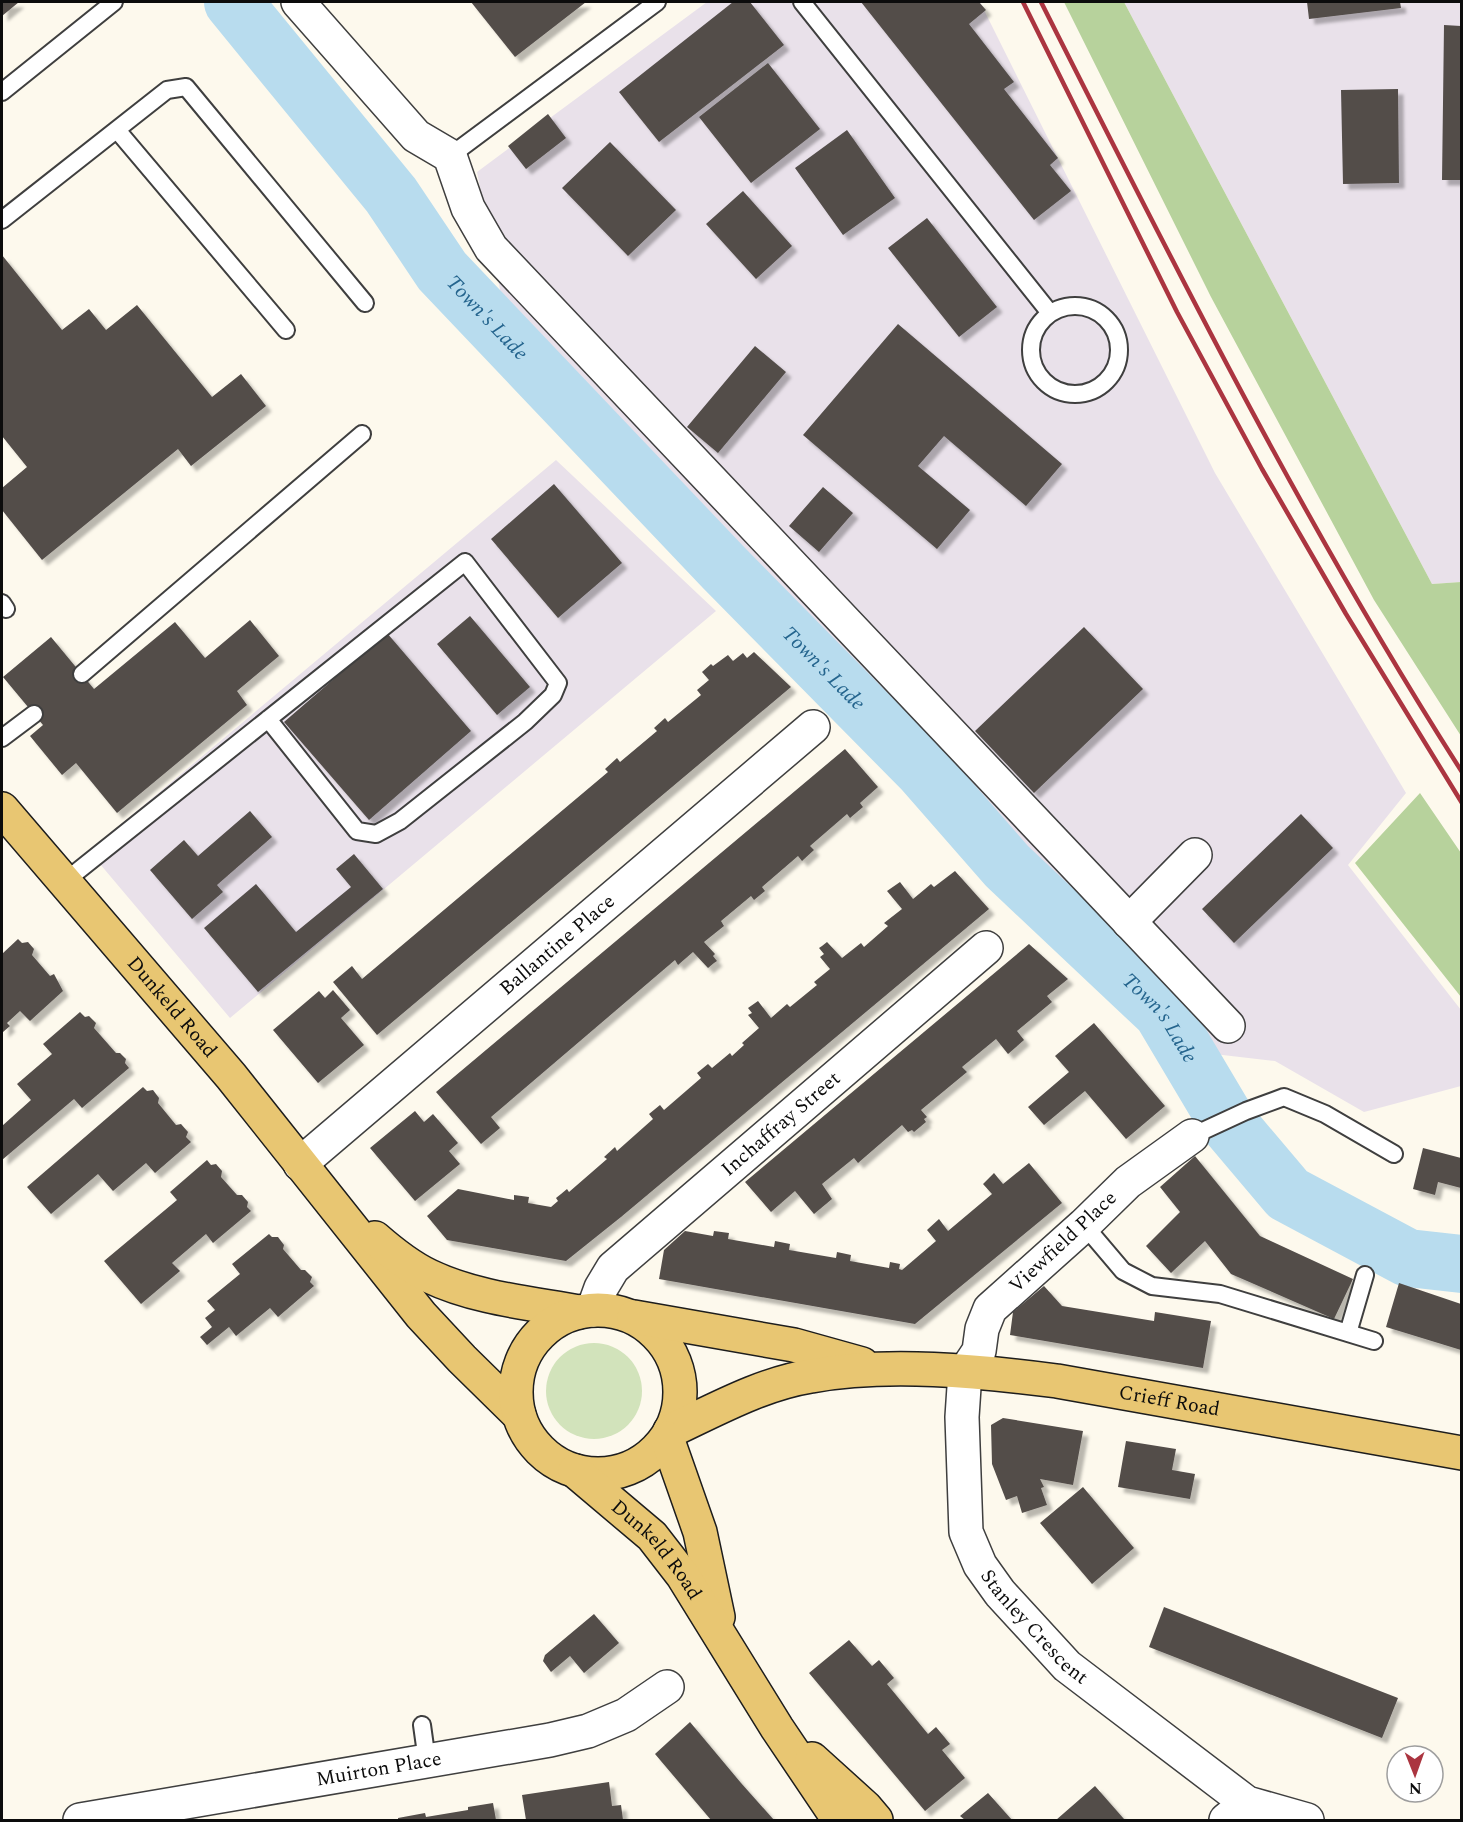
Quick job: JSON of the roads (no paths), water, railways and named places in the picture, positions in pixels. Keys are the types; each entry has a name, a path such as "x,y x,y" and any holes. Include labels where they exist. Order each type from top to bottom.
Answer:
{"main road":[{"name":"Dunkeld Road","path":"2,809 231,1076 421,1315 519,1415"},
{"name":"Dunkeld Road","path":"339,1209 390,1251 428,1276 466,1290 506,1300 586,1311"},
{"path":"606,1310 642,1323 656,1334 673,1358 680,1381 679,1408 669,1435 649,1456 620,1471 596,1474 575,1471 548,1457 525,1429 519,1415 516,1385 522,1362 529,1348 550,1326 586,1311 606,1310"},
{"name":"Crieff Road","path":"627,1316 795,1345 875,1368"},
{"name":"Crieff Road","path":"669,1435 744,1395 809,1376 875,1368 1010,1374 1461,1453"},
{"name":"Dunkeld Road","path":"669,1435 699,1532 724,1642"},
{"name":"Dunkeld Road","path":"575,1471 652,1536 683,1576 777,1728 839,1821"},
{"name":"Dunkeld Road","path":"777,1728 865,1807 876,1821"}],"street":[{"path":"298,2 416,136 450,156 468,208 491,248 1228,1026"},
{"name":"Ballantine Place","path":"300,1164 813,727"},
{"path":"1129,922 1195,855"},
{"name":"Inchaffray Street","path":"586,1311 613,1268 986,948"},
{"name":"Viewfield Place","path":"965,1372 979,1351 982,1329 990,1309 1084,1226 1128,1182 1203,1132"},
{"name":"Stanley Crescent","path":"965,1372 962,1417 966,1532 980,1565 1000,1593 1067,1666 1237,1812 1307,1821"},
{"name":"Muirton Place","path":"80,1821 550,1740 588,1731 626,1715 667,1687"}],"lane":[{"path":"2,92 114,2"},
{"path":"450,156 657,2"},
{"path":"801,2 1050,313"},
{"path":"2,220 167,90 186,87 365,303"},
{"path":"117,130 286,330"},
{"path":"1080,306 1092,309 1112,325 1118,339 1119,355 1114,371 1105,383 1094,390 1079,394 1056,391 1037,375 1031,361 1030,348 1039,324 1050,313 1065,307 1080,306"},
{"path":"82,674 362,434"},
{"path":"64,882 268,719 465,562 558,683 553,695 525,722 400,821 376,834 357,831 268,719"},
{"path":"2,738 34,714"},
{"path":"1203,1132 1246,1111 1284,1097 1325,1114 1394,1154"},
{"path":"1084,1226 1122,1271 1152,1286 1220,1294 1374,1341"},
{"path":"1348,1333 1365,1275"},
{"path":"422,1725 427,1761"}],"waterway":[{"name":"Town's Lade","path":"233,2 391,195 442,271 724,568 923,770 1007,866 1162,1012 1228,1123 1288,1194 1408,1258 1462,1264"}],"railway":[{"path":"1023,2 1177,312 1262,469 1346,614 1462,803"},
{"path":"1041,2 1140,198 1294,489 1404,679 1462,772"}]}
